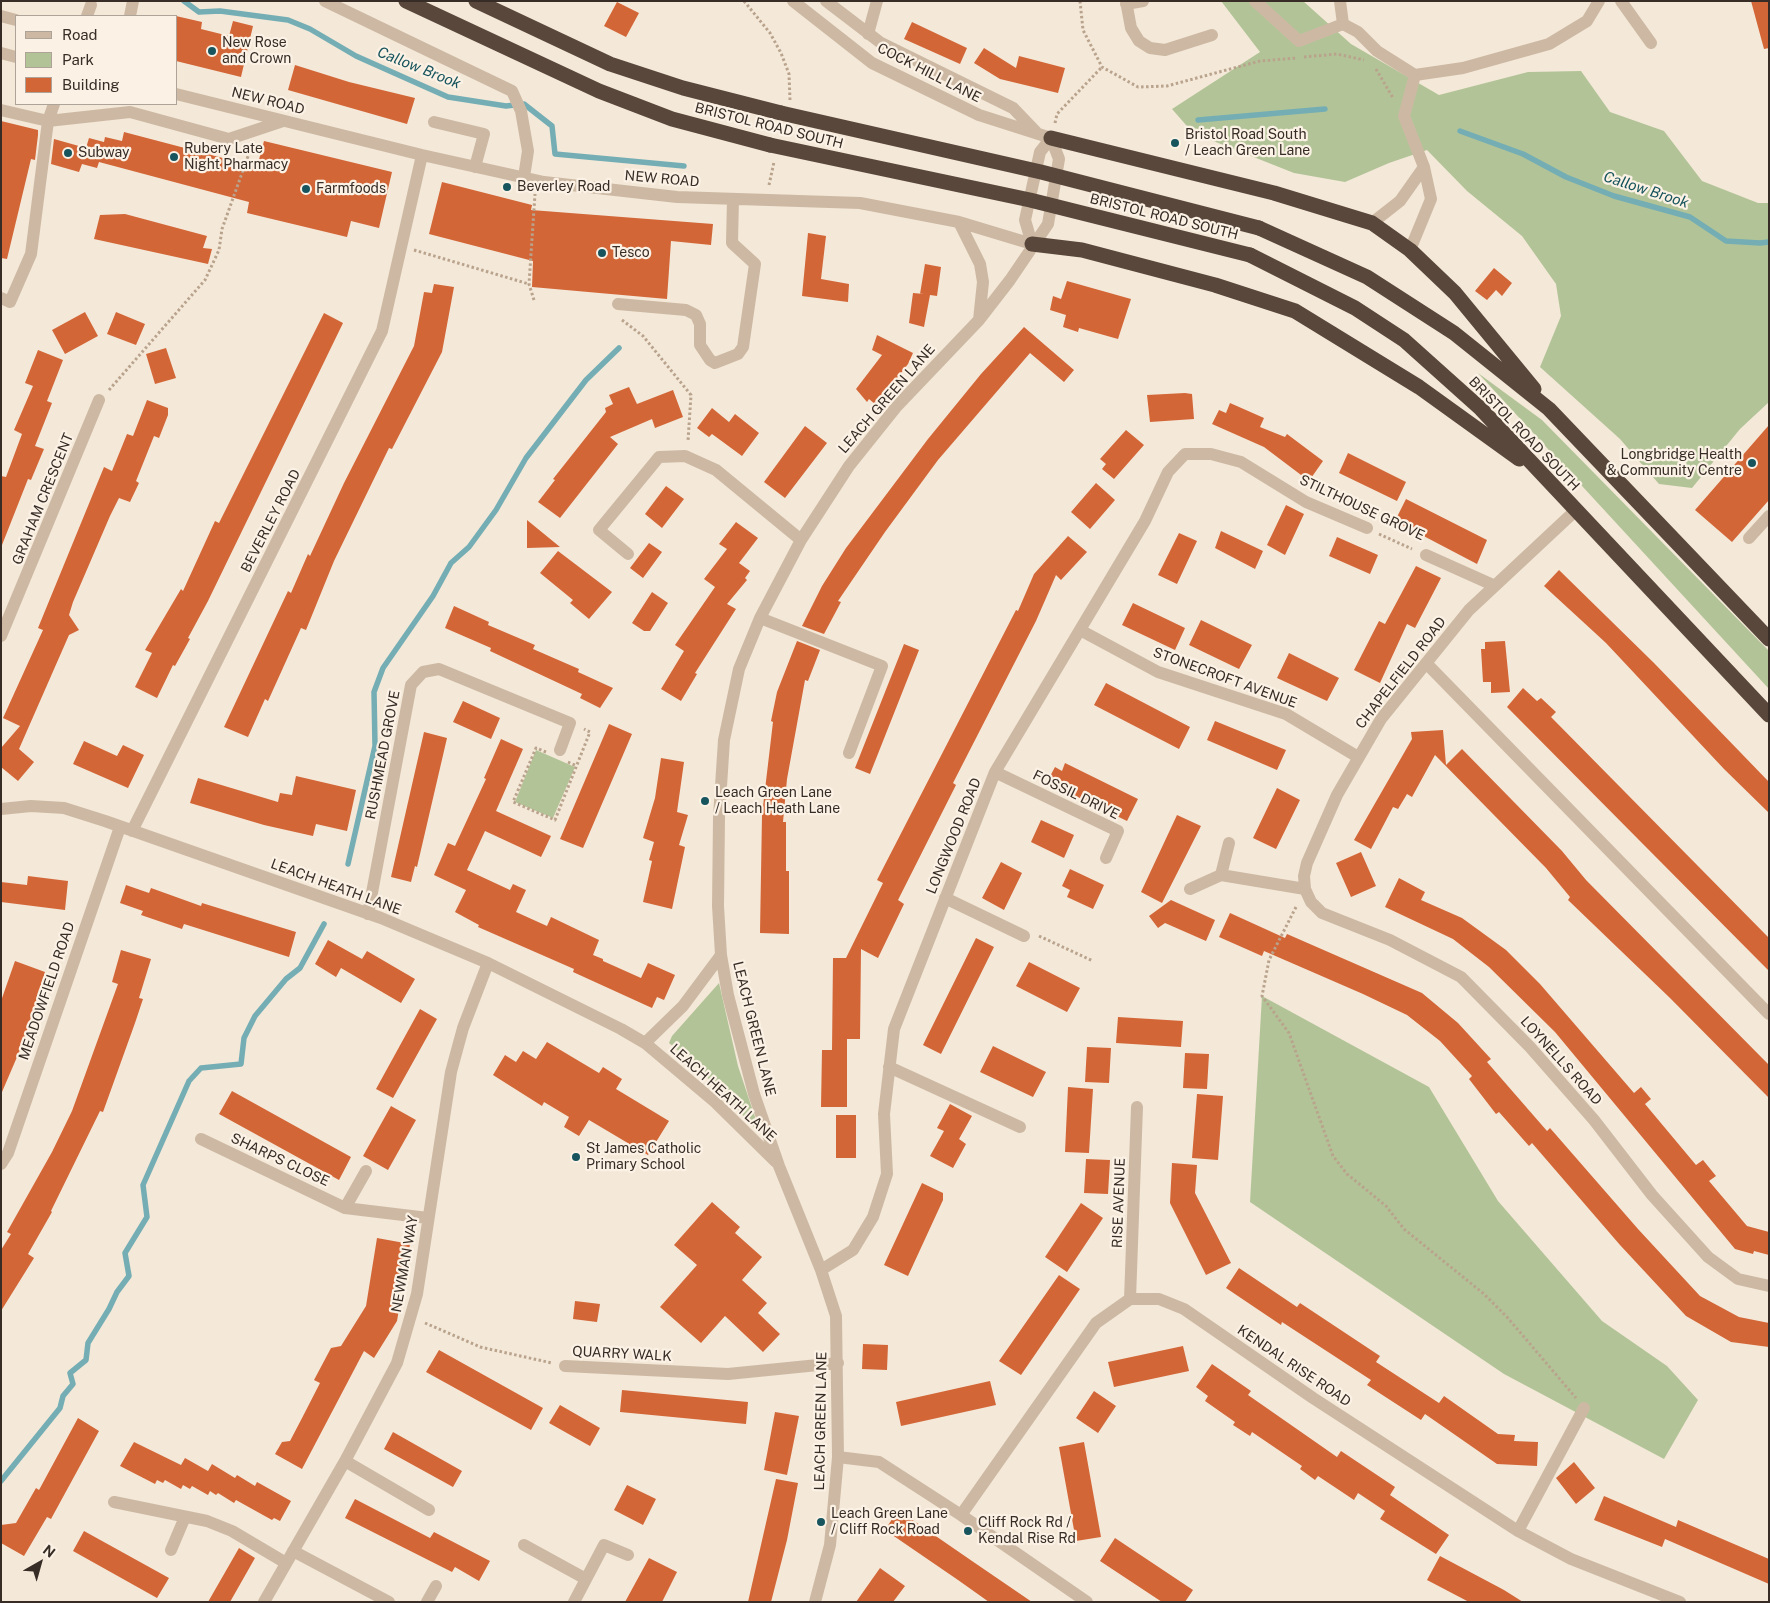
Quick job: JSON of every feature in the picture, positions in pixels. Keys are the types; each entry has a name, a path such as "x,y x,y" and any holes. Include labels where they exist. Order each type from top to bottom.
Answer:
{"highway":[{"name":"BRISTOL ROAD SOUTH","path":"406,1 599,91 672,119 770,145 1030,200 1250,255 1355,308 1404,340 1481,409 1769,715"},
{"name":"BRISTOL ROAD SOUTH","path":"476,1 610,64 683,88 780,113 1041,172 1259,228 1367,277 1454,333 1549,408 1769,639"},
{"path":"1045,136 1274,193 1372,223 1410,250 1455,293 1511,359 1549,408"},
{"path":"1032,244 1082,250 1216,285 1295,311 1419,388 1549,480"}],"street":[{"path":"130,15 133,1"},
{"path":"325,1 512,91 521,111 528,151 530,179"},
{"name":"COCK HILL LANE","path":"793,1 872,63 979,115 1045,136"},
{"name":"COCK HILL LANE","path":"826,1 868,34 927,67 1013,108 1045,136"},
{"path":"868,34 877,1"},
{"path":"1143,1 1126,3 1131,28 1139,41 1150,48 1165,50 1212,35"},
{"path":"1255,1 1299,41 1343,24 1358,32 1378,51 1415,74 1463,68 1549,44 1587,21 1599,1"},
{"path":"1340,1 1343,24"},
{"path":"1621,1 1651,43"},
{"path":"1,16 15,20"},
{"path":"1,53 15,57"},
{"path":"1410,250 1431,199 1424,167 1404,116 1415,74"},
{"name":"NEW ROAD","path":"178,95 422,155 530,179 677,197 860,203 959,222 1032,244"},
{"path":"1,298 10,302 31,254 48,121 54,105"},
{"path":"1,110 48,121 130,112 229,139 283,121"},
{"path":"434,122 484,134 476,167"},
{"path":"1032,244 1025,220 1045,136"},
{"name":"LEACH GREEN LANE","path":"815,1602 830,1545 838,1457 836,1316 822,1270 779,1166 754,1094 728,995 720,955 718,847 724,740 740,669 760,618 801,540 849,466 897,406 979,320 1010,280 1032,244 1048,224 1059,159 1045,136"},
{"name":"BEVERLEY ROAD","path":"126,829 382,332 422,155"},
{"path":"1372,223 1400,201 1424,167"},
{"path":"618,304 686,310 696,315 700,324 700,346 710,360 715,363 738,354 742,347 755,264 732,243 733,199"},
{"path":"959,222 980,264 982,282 979,320"},
{"name":"GRAHAM CRESCENT","path":"1,636 99,400"},
{"name":"STILTHOUSE GROVE","path":"1080,630 1145,521 1168,472 1185,454 1211,454 1241,462 1306,502 1367,528"},
{"path":"628,554 599,530 659,457 687,457 716,470 801,540"},
{"name":"CHAPELFIELD ROAD","path":"1305,889 1304,876 1307,863 1337,795 1381,719 1469,610 1493,585 1575,511"},
{"path":"1749,538 1769,516"},
{"name":"STILTHOUSE GROVE","path":"1426,555 1493,585"},
{"path":"760,618 882,666 849,753"},
{"name":"STONECROFT AVENUE","path":"1080,630 1158,672 1286,714 1358,757"},
{"name":"LONGWOOD ROAD","path":"822,1270 853,1250 873,1217 887,1174 884,1114 894,1029 995,772 1080,630"},
{"path":"1426,663 1769,1014"},
{"name":"RUSHMEAD GROVE","path":"368,914 411,685 423,672 439,669 570,723"},
{"path":"558,754 570,723"},
{"name":"FOSSIL DRIVE","path":"995,772 1118,831 1106,858"},
{"name":"LEACH HEATH LANE","path":"1,809 30,806 64,808 368,914 488,963 622,1029 645,1043 715,1102 779,1166"},
{"name":"MEADOWFIELD ROAD","path":"1,1164 8,1153 126,829"},
{"path":"1221,875 1229,843"},
{"path":"1190,889 1221,875 1305,889"},
{"name":"LOYNELLS ROAD","path":"1305,889 1311,902 1322,913 1390,940 1461,976 1530,1047 1594,1120 1652,1194 1708,1257 1738,1278 1769,1286"},
{"path":"945,898 1024,936"},
{"path":"645,1043 683,1006 720,955"},
{"name":"NEWMAN WAY","path":"264,1602 345,1461 397,1363 412,1317 451,1072 463,1028 488,963"},
{"path":"889,1067 1020,1127"},
{"name":"RISE AVENUE","path":"1130,1299 1137,1107"},
{"name":"SHARPS CLOSE","path":"201,1139 346,1208 428,1218"},
{"path":"346,1208 366,1171"},
{"path":"961,1515 1096,1323 1130,1299"},
{"name":"KENDAL RISE ROAD","path":"1130,1299 1159,1299 1184,1308 1321,1403 1518,1531 1571,1558 1680,1602"},
{"name":"QUARRY WALK","path":"564,1366 728,1374 838,1363"},
{"path":"1518,1531 1584,1408"},
{"path":"838,1457 879,1462 961,1515 1087,1602"},
{"path":"345,1461 429,1510"},
{"path":"114,1502 208,1521 232,1531 286,1564"},
{"path":"171,1550 185,1517"},
{"path":"524,1545 586,1579"},
{"path":"574,1602 604,1545 628,1555"},
{"path":"293,1551 389,1602"},
{"path":"427,1602 436,1586"}],"path":[{"path":"1080,1 1083,30 1102,67 1138,87 1167,86 1260,62 1337,54 1372,62 1404,116"},
{"path":"1045,136 1057,114 1102,67"},
{"path":"99,400 205,280 219,250 222,229 259,129"},
{"path":"530,179 529,284 534,300"},
{"path":"402,246 529,284"},
{"path":"643,336 691,395 687,457"},
{"name":"STILTHOUSE GROVE","path":"1367,528 1426,555"},
{"path":"570,723 590,732 577,766 555,820 513,802 536,748 558,754 577,766"},
{"path":"1305,889 1269,960 1262,996 1289,1033 1333,1156 1347,1174 1386,1206 1404,1229 1495,1305 1584,1408"},
{"path":"1024,936 1035,935 1093,961"},
{"name":"QUARRY WALK","path":"412,1317 480,1347 564,1366"}],"green space":[{"path":"1221,1 1303,1 1351,44 1439,95 1528,72 1581,71 1610,112 1664,131 1702,181 1758,203 1769,203 1769,402 1740,429 1692,488 1659,484 1620,439 1540,367 1561,316 1556,284 1522,236 1467,191 1427,150 1389,163 1345,182 1294,173 1193,133 1172,109 1260,52"},
{"path":"1478,373 1542,420 1769,651 1769,689"},
{"path":"536,750 575,767 553,818 515,802"},
{"path":"719,983 738,1066 758,1126 755,1128 696,1066 669,1043 672,1036"},
{"path":"1262,996 1429,1087 1498,1201 1602,1321 1667,1366 1698,1400 1664,1459 1504,1374 1250,1202"}],"building":[{"path":"1751,1 1769,1 1769,48 1764,49"},
{"path":"617,2 639,13 626,37 604,26"},
{"name":"New Rose and Crown","path":"178,16 202,22 201,29 229,36 233,21 253,26 241,77 178,61"},
{"path":"912,22 967,48 960,64 904,39"},
{"path":"984,48 1016,68 1019,56 1065,68 1058,93 1000,79 974,63"},
{"path":"295,65 349,82 415,98 407,124 288,90"},
{"path":"1,121 38,130 35,160 31,159 7,259 1,258"},
{"path":"124,132 257,167 264,141 392,172 379,228 351,221 347,237 247,213 249,202 99,162 97,168 82,164 79,172 51,164 54,139 86,148 89,138 104,142 105,137 122,141"},
{"name":"Tesco","path":"442,182 532,205 531,210 713,224 711,245 671,241 667,299 532,287 533,261 429,234"},
{"path":"125,214 207,236 203,248 212,249 208,264 94,239 100,215"},
{"path":"808,233 826,236 821,279 849,284 848,302 802,296"},
{"path":"925,264 941,267 937,296 930,295 924,327 909,323 913,293 920,294"},
{"path":"1494,268 1512,283 1502,296 1496,290 1487,300 1475,291"},
{"path":"1067,281 1131,299 1118,339 1079,328 1078,332 1063,327 1066,315 1050,310 1053,296 1061,299"},
{"path":"434,284 454,287 442,352 392,449 389,448 334,561 306,630 301,628 268,701 265,699 248,737 224,727 288,591 291,593 308,554 310,556 344,483 414,346 424,292 432,293"},
{"path":"85,312 98,336 65,354 52,330"},
{"path":"116,312 145,324 136,345 107,334"},
{"path":"324,313 343,323 208,601 188,638 190,639 175,666 173,665 157,698 135,687 152,653 145,650 181,589 183,591 215,521 219,523"},
{"path":"1024,327 1074,370 1064,382 1030,353 938,460 885,532 838,601 841,602 824,634 802,626 822,586 846,548 928,439 981,374"},
{"path":"877,335 913,353 908,364 876,405 869,399 867,402 856,389 882,355 872,350"},
{"path":"166,348 176,378 155,384 146,354"},
{"path":"38,350 63,360 47,401 52,403 35,446 44,449 31,480 28,479 2,545 1,476 6,477 22,434 14,430 33,386 25,383"},
{"path":"629,387 637,404 673,390 683,417 655,428 652,419 610,437 618,444 560,518 538,502 555,480 553,479 606,412 605,408 613,404 609,395"},
{"path":"1192,394 1194,419 1150,422 1147,395"},
{"path":"147,400 168,408 168,415 159,438 154,436 136,481 139,483 130,502 119,498 73,602 69,615 79,630 69,635 19,749 34,762 18,781 1,767 1,748 20,726 3,718 43,630 38,628 104,467 112,471 127,434 133,436"},
{"path":"1230,403 1264,418 1260,427 1285,437 1287,434 1323,461 1309,481 1264,447 1212,424 1219,410 1226,413"},
{"path":"712,408 729,422 735,414 759,433 742,456 712,434 709,437 697,428"},
{"name":"Longbridge Health & Community Centre","path":"1769,425 1769,500 1732,542 1695,510"},
{"path":"805,426 827,443 785,498 764,482"},
{"path":"1126,430 1144,445 1114,479 1102,469 1106,464 1100,459"},
{"path":"1348,453 1406,482 1397,501 1339,473"},
{"path":"1096,483 1115,500 1090,529 1071,512"},
{"path":"666,486 684,499 662,528 645,514"},
{"path":"1406,499 1487,540 1477,564 1395,521"},
{"path":"1286,505 1304,514 1285,555 1267,545"},
{"path":"527,520 560,547 527,548"},
{"path":"736,522 758,538 739,563 750,571 745,578 747,580 727,604 736,609 695,673 697,674 681,701 661,689 684,651 675,645 715,587 704,579 727,549 719,544"},
{"path":"1221,531 1263,551 1255,569 1215,548"},
{"path":"1179,533 1197,541 1177,584 1158,575"},
{"path":"1068,536 1087,552 1061,580 1056,575 1036,621 953,783 956,785 898,900 904,904 878,958 861,949 860,1039 847,1039 847,1107 821,1107 822,1050 832,1050 833,958 846,958 883,883 877,880 1016,610 1018,611 1034,574"},
{"path":"1337,537 1378,555 1370,574 1329,556"},
{"path":"649,543 662,552 643,578 630,568"},
{"path":"558,551 612,592 589,619 570,603 573,600 540,573"},
{"path":"1416,566 1441,578 1415,628 1407,624 1380,683 1354,670 1379,621 1385,624"},
{"path":"1559,570 1654,663 1769,782 1769,813 1724,769 1606,643 1544,586"},
{"path":"652,592 668,603 650,631 644,631 632,623"},
{"path":"1133,603 1185,628 1175,650 1122,625"},
{"path":"454,606 489,622 488,625 535,645 533,649 579,669 578,672 613,688 600,708 580,698 582,694 490,651 491,648 445,628"},
{"path":"1201,620 1252,645 1239,669 1189,645"},
{"path":"797,641 820,650 808,681 805,680 787,779 783,822 786,822 786,871 789,871 789,934 760,933 762,815 773,722 771,721 777,692"},
{"path":"1505,641 1510,692 1491,693 1491,682 1483,682 1481,649 1485,649 1485,642"},
{"path":"904,644 919,650 870,774 855,768"},
{"path":"1289,653 1339,678 1327,701 1277,678"},
{"path":"1106,683 1190,727 1179,749 1094,705"},
{"path":"1523,688 1537,701 1541,698 1556,712 1551,717 1769,938 1769,971 1507,707"},
{"path":"463,701 500,718 491,739 453,722"},
{"path":"1215,721 1286,750 1277,770 1207,740"},
{"path":"609,724 632,734 583,848 560,839"},
{"path":"1443,730 1446,765 1462,749 1562,851 1586,880 1769,1065 1769,1098 1670,998 1568,900 1570,897 1546,868 1435,755 1412,797 1407,794 1398,809 1393,807 1371,849 1354,840 1412,739 1411,732"},
{"path":"424,732 447,738 417,867 415,866 411,882 391,877"},
{"path":"501,739 523,749 496,811 551,836 541,857 485,831 467,870 510,890 513,884 526,890 516,912 547,926 551,917 599,940 593,955 603,959 603,961 641,978 648,963 675,975 664,1000 657,997 652,1008 573,972 574,969 478,927 479,925 455,912 466,890 434,875 448,843 455,846 486,779 484,778"},
{"path":"84,741 117,756 123,745 144,755 128,788 73,764"},
{"path":"661,758 684,762 677,812 688,815 679,845 685,847 672,909 643,902 652,861 649,860 654,842 643,838 655,798"},
{"path":"1065,763 1138,799 1127,821 1047,782 1055,767 1062,771"},
{"path":"296,776 356,790 347,831 316,824 313,836 264,825 190,803 198,778 278,802 280,793 292,795"},
{"path":"1277,788 1300,800 1276,849 1253,838"},
{"path":"1177,815 1201,826 1162,903 1141,892"},
{"path":"1041,820 1074,835 1064,858 1031,842"},
{"path":"1361,852 1376,886 1351,897 1336,863"},
{"path":"1001,862 1022,873 1004,910 982,898"},
{"path":"1070,869 1104,885 1093,909 1067,897 1070,890 1062,886"},
{"path":"28,876 68,881 65,910 1,902 1,882 27,885"},
{"path":"1399,878 1425,892 1421,900 1462,918 1506,950 1540,984 1634,1093 1641,1087 1651,1099 1645,1104 1696,1165 1703,1160 1716,1176 1709,1181 1747,1226 1769,1232 1769,1255 1754,1251 1753,1254 1735,1249 1555,1032 1489,967 1453,939 1385,907"},
{"path":"126,885 149,893 151,888 201,906 202,903 296,932 289,957 184,924 182,929 141,915 143,911 120,903"},
{"path":"1171,900 1215,920 1206,941 1165,923 1158,928 1149,916"},
{"path":"1230,913 1285,938 1287,934 1422,993 1458,1023 1491,1059 1487,1062 1547,1131 1550,1128 1638,1229 1700,1296 1739,1317 1769,1323 1769,1347 1731,1342 1686,1316 1620,1245 1532,1143 1529,1146 1499,1112 1496,1114 1469,1079 1472,1076 1440,1041 1407,1015 1363,994 1264,951 1262,956 1219,937"},
{"path":"976,938 994,947 941,1054 923,1045"},
{"path":"328,940 362,959 367,951 415,979 401,1003 341,968 336,977 315,964"},
{"path":"121,950 151,959 139,998 143,999 103,1112 100,1111 52,1212 28,1254 34,1258 1,1311 1,1250 11,1234 7,1232 52,1152 72,1111 118,984 112,982"},
{"path":"15,961 45,972 23,1043 2,1092 1,1001"},
{"path":"1029,962 1080,988 1067,1012 1016,986"},
{"path":"420,1009 437,1019 393,1098 376,1089"},
{"path":"1118,1017 1183,1021 1181,1047 1116,1043"},
{"path":"547,1042 599,1073 603,1067 622,1079 616,1089 669,1121 648,1155 589,1120 579,1136 564,1127 569,1117 544,1102 542,1106 493,1075 505,1055 516,1062 523,1051 536,1059"},
{"path":"993,1046 1046,1072 1033,1097 980,1072"},
{"path":"1087,1047 1111,1048 1109,1083 1085,1082"},
{"path":"1185,1053 1209,1054 1207,1089 1183,1088"},
{"path":"1068,1087 1093,1089 1089,1153 1065,1152"},
{"path":"232,1091 351,1157 339,1180 219,1114"},
{"path":"1197,1094 1223,1096 1218,1160 1192,1158"},
{"path":"950,1104 972,1116 959,1139 966,1144 953,1168 930,1156 944,1131 937,1128"},
{"path":"391,1106 416,1120 388,1170 363,1156"},
{"path":"836,1115 856,1115 856,1158 836,1158"},
{"path":"1086,1159 1110,1160 1108,1194 1084,1193"},
{"path":"1172,1163 1197,1165 1195,1193 1231,1263 1206,1275 1170,1203"},
{"path":"922,1183 943,1193 943,1200 908,1276 884,1265"},
{"path":"712,1202 740,1227 735,1233 762,1257 742,1280 767,1303 758,1313 780,1334 763,1352 725,1316 701,1343 660,1307 697,1265 674,1245"},
{"path":"1081,1203 1103,1218 1067,1272 1045,1257"},
{"path":"377,1238 410,1244 397,1321 374,1358 364,1351 302,1469 275,1454 282,1442 290,1441 320,1383 314,1380 331,1348 341,1346 366,1306"},
{"path":"1239,1268 1297,1307 1300,1303 1380,1356 1376,1362 1439,1403 1444,1396 1498,1434 1515,1435 1514,1441 1538,1442 1537,1466 1497,1464 1425,1414 1421,1420 1367,1385 1371,1380 1282,1322 1281,1325 1226,1288"},
{"path":"1059,1275 1080,1289 1021,1375 999,1361"},
{"path":"575,1301 600,1304 597,1322 573,1319"},
{"path":"863,1344 888,1345 887,1370 862,1369"},
{"path":"1183,1346 1189,1371 1114,1387 1108,1362"},
{"path":"439,1350 543,1408 531,1430 426,1372"},
{"path":"1212,1364 1251,1391 1248,1395 1337,1457 1341,1451 1395,1487 1390,1495 1449,1535 1436,1554 1380,1519 1385,1511 1358,1493 1354,1500 1318,1476 1315,1480 1300,1469 1302,1466 1252,1432 1250,1436 1233,1425 1235,1422 1205,1401 1208,1396 1196,1387"},
{"path":"990,1381 996,1405 901,1426 896,1402"},
{"path":"622,1390 748,1402 746,1424 620,1412"},
{"path":"1094,1391 1116,1406 1098,1433 1076,1418"},
{"path":"560,1405 600,1428 590,1446 549,1423"},
{"path":"775,1412 799,1416 787,1475 764,1470"},
{"path":"78,1418 99,1431 51,1519 47,1517 24,1556 1,1543 1,1525 16,1523 36,1488 39,1490"},
{"path":"393,1432 462,1471 453,1487 384,1449"},
{"path":"134,1442 181,1465 185,1458 208,1471 212,1464 235,1478 237,1475 255,1486 257,1482 291,1501 280,1521 274,1518 272,1520 236,1500 234,1503 218,1493 216,1495 210,1491 208,1495 192,1486 190,1489 183,1485 181,1489 165,1480 163,1483 157,1480 155,1484 120,1466"},
{"path":"1084,1442 1101,1537 1076,1541 1059,1447"},
{"path":"1574,1462 1595,1488 1576,1504 1556,1478"},
{"path":"776,1479 798,1483 787,1540 771,1602 748,1602"},
{"path":"627,1485 656,1499 643,1525 614,1510"},
{"path":"1604,1496 1676,1527 1678,1520 1769,1559 1769,1584 1665,1539 1662,1547 1594,1520"},
{"path":"355,1499 430,1538 434,1532 490,1561 479,1581 455,1567 452,1572 345,1518"},
{"path":"898,1510 1032,1602 989,1602 885,1530"},
{"path":"84,1531 169,1578 157,1598 73,1551"},
{"path":"1115,1538 1193,1590 1185,1602 1162,1602 1100,1561"},
{"path":"239,1548 255,1558 230,1602 208,1602"},
{"path":"1440,1556 1523,1602 1469,1602 1427,1580"},
{"path":"649,1558 677,1572 662,1602 625,1602"},
{"path":"880,1568 905,1586 893,1602 856,1602"}],"waterway":[{"name":"Callow Brook","path":"184,1 199,12 220,11 288,20 310,29 356,56 448,97 506,106 524,104 552,126 555,154 684,166"},
{"name":"Callow Brook","path":"1198,120 1325,109"},
{"name":"Callow Brook","path":"1460,131 1523,154 1566,177 1614,196 1690,217 1726,241 1769,242"},
{"path":"348,864 375,746 374,692 383,668 433,596 451,563 469,547 496,510 526,458 586,380 619,348"},
{"path":"1,1481 60,1408 63,1396 73,1384 70,1373 86,1360 88,1343 117,1292 129,1276 125,1253 147,1217 143,1185 189,1081 201,1068 241,1064 244,1038 255,1016 286,979 300,968 324,924"}],"place":[{"name":"New Rose and Crown","path":"212,51"},
{"name":"Bristol Road South / Leach Green Lane","path":"1175,143"},
{"name":"Subway","path":"68,153"},
{"name":"Rubery Late Night Pharmacy","path":"174,157"},
{"name":"Beverley Road","path":"507,187"},
{"name":"Farmfoods","path":"306,189"},
{"name":"Tesco","path":"602,253"},
{"name":"Longbridge Health & Community Centre","path":"1752,463"},
{"name":"Leach Green Lane / Leach Heath Lane","path":"705,801"},
{"name":"St James Catholic Primary School","path":"576,1157"},
{"name":"Leach Green Lane / Cliff Rock Road","path":"821,1522"},
{"name":"Cliff Rock Rd / Kendal Rise Rd","path":"968,1531"}]}
